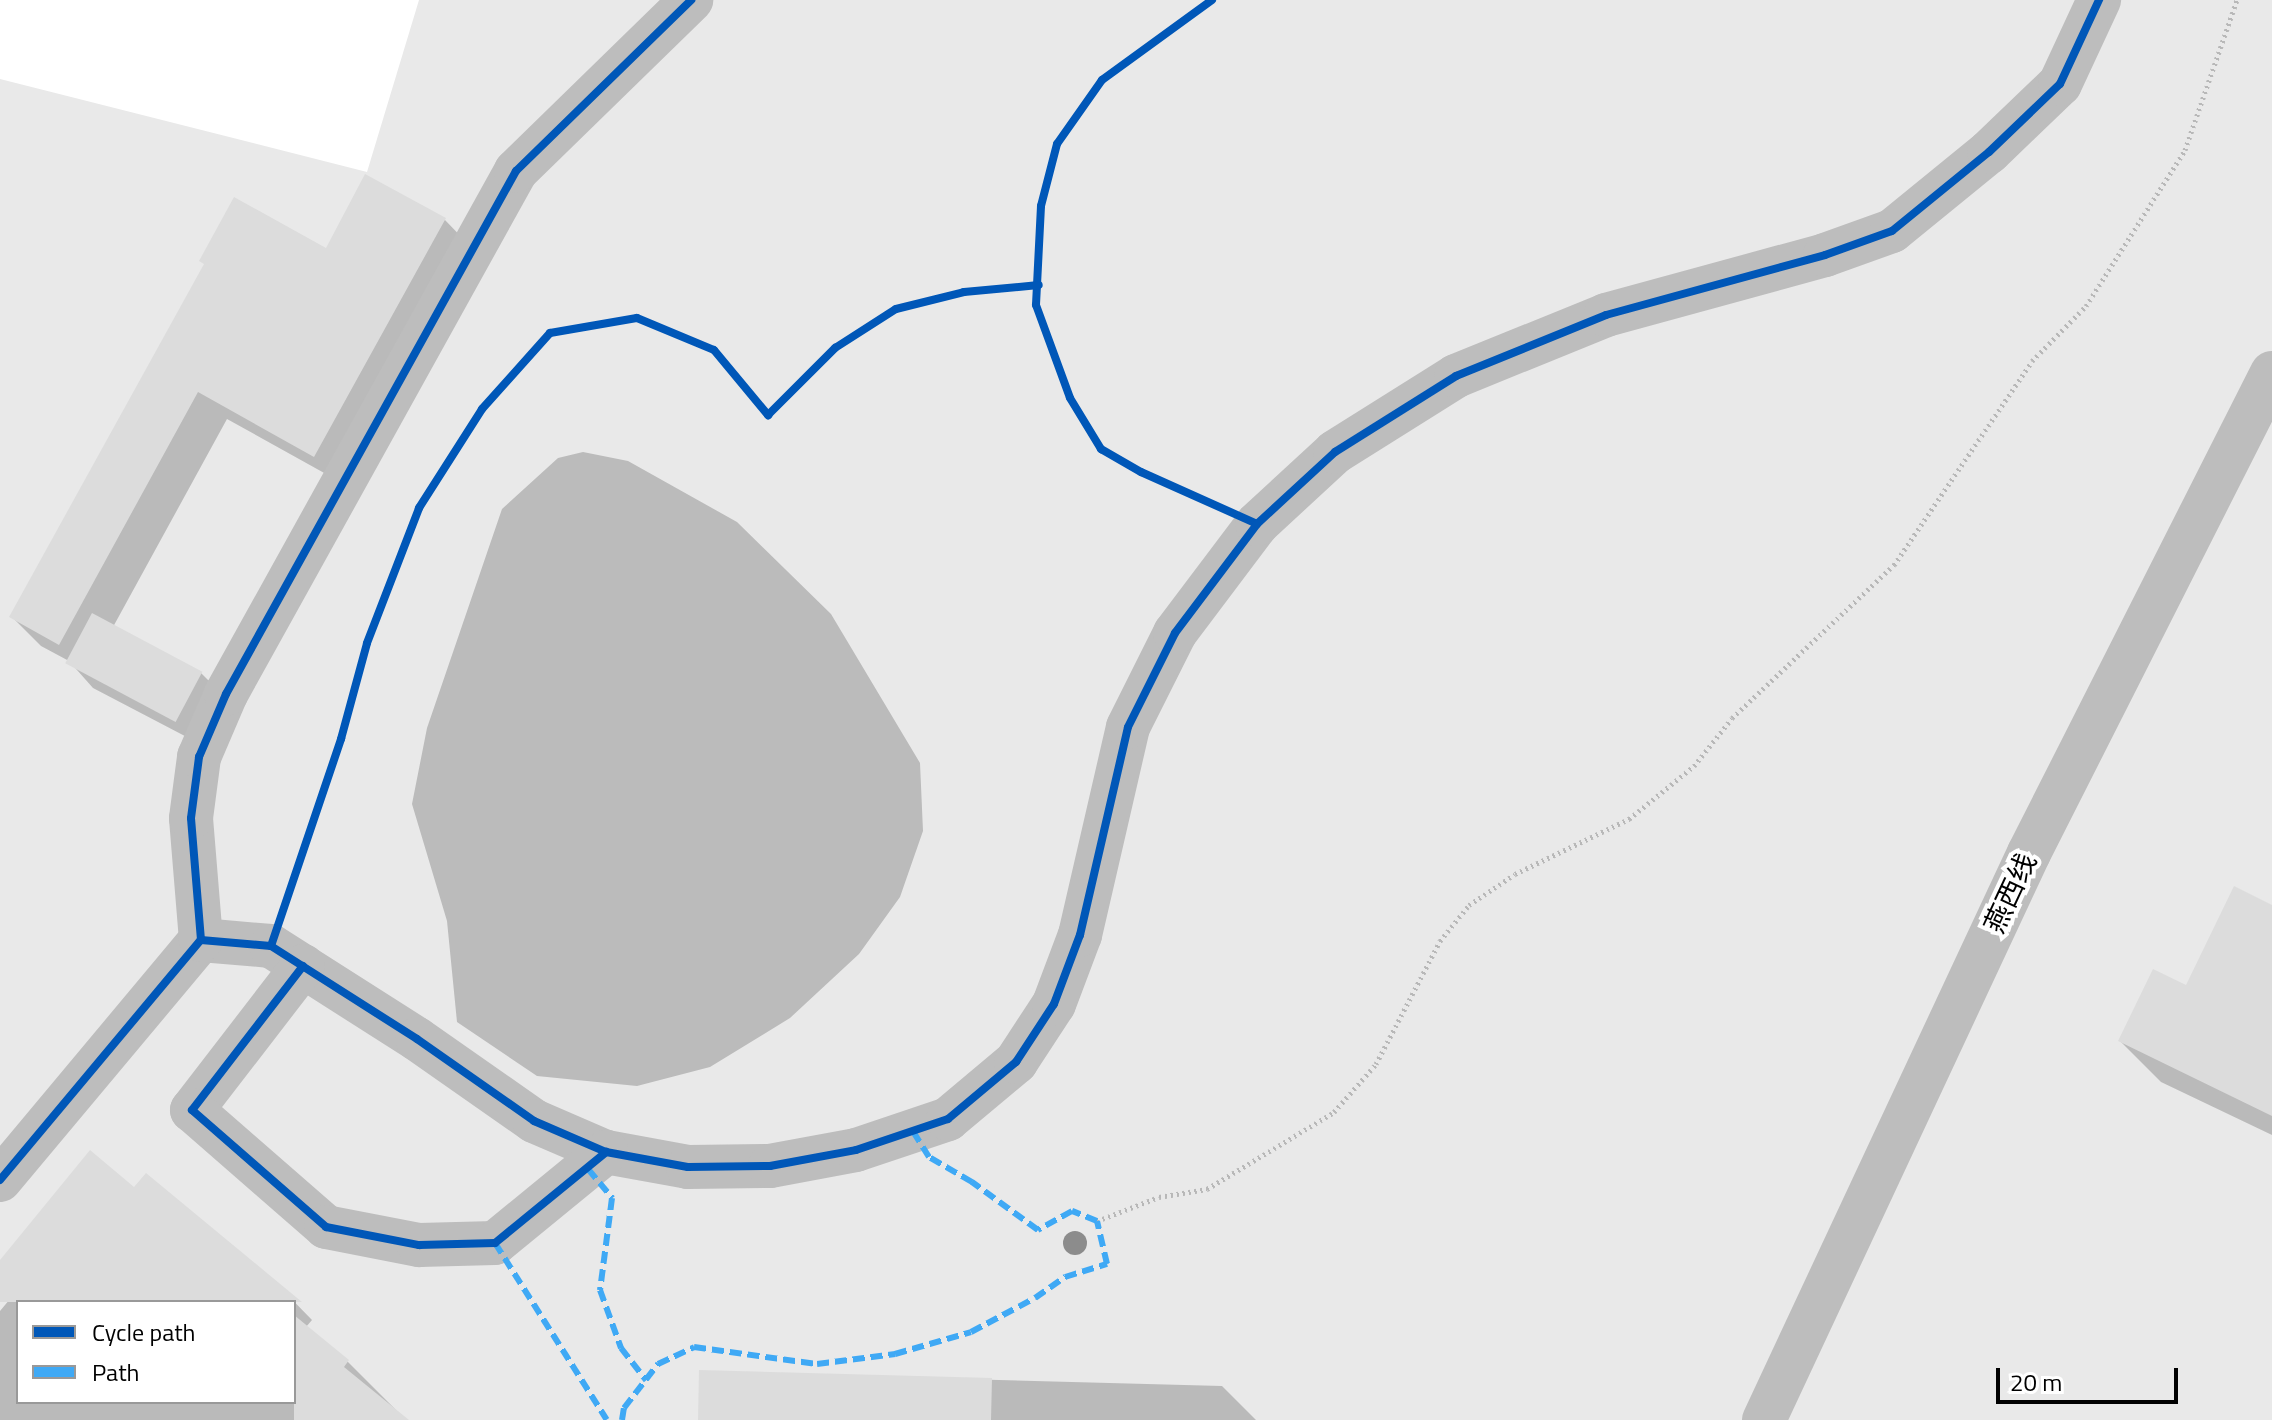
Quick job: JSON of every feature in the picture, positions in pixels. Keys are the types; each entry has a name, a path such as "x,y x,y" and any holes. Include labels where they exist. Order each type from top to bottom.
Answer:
{"street":[{"path":"0,1180 201,940 191,818 199,757 226,694 516,171 691,0"},
{"path":"201,940 271,946 534,1121 606,1152 688,1167 770,1166 856,1150 948,1119 1016,1062 1054,1004 1080,935 1128,727 1175,633 1257,524 1335,452 1456,376 1606,315 1825,255 1892,231 1989,152 2060,84 2099,0"},
{"name":"燕西线","path":"1764,1420 2029,853 2272,373"},
{"path":"303,966 192,1110 326,1227 419,1245 495,1243 606,1152"}],"path":[{"path":"1097,1221 1159,1197 1207,1189 1334,1112 1376,1064 1440,941 1469,905 1515,874 1629,819 1694,766 1732,718 1894,565 2032,361 2086,306 2185,150 2237,0"}],"shaded area":[{"path":"419,0 2272,0 2272,1420 0,1420 0,79 367,172"},
{"path":"583,452 628,461 737,522 831,614 920,763 923,831 900,897 859,954 790,1018 710,1067 637,1086 537,1076 457,1022 447,921 412,804 427,728 502,509 558,458"}],"building":[{"path":"365,174 446,218 314,457 198,392 59,645 9,617 204,264 199,261 234,197 326,248"},
{"path":"92,613 202,672 176,722 65,663"},
{"path":"2234,886 2272,905 2272,1116 2118,1041 2153,969 2186,985"},
{"path":"90,1150 134,1187 146,1173 302,1302 0,1302 0,1260"},
{"path":"296,1317 349,1360 344,1367 409,1420 294,1420"},
{"path":"699,1370 992,1378 991,1420 698,1420"}],"marked path":[{"path":"622,1420 624,1408 658,1364 694,1347 817,1364 895,1354 971,1332 1035,1298 1065,1277 1107,1264 1097,1221 1072,1211 1038,1230 972,1182 929,1157 913,1131"},
{"path":"588,1169 612,1198 600,1290 621,1348 646,1380"},
{"path":"495,1243 607,1420"}],"cycle path":[{"path":"0,1180 201,940 191,818 199,757 226,694 516,171 691,0"},
{"path":"1212,0 1102,80 1057,144 1041,206 1036,305 1070,398 1101,449 1141,472 1257,524"},
{"path":"201,940 271,946 417,1039 534,1121 606,1152 688,1167 770,1166 856,1150 948,1119 1016,1062 1054,1004 1080,935 1128,727 1175,633 1257,524 1335,452 1456,376 1606,315 1825,255 1892,231 1989,152 2060,84 2099,0"},
{"path":"271,946 341,739 367,643 419,508 482,409 550,333 637,318 714,350 768,415 835,348 896,309 964,292 1039,285"},
{"path":"303,966 192,1110 326,1227 419,1245 495,1243 606,1152"}]}
